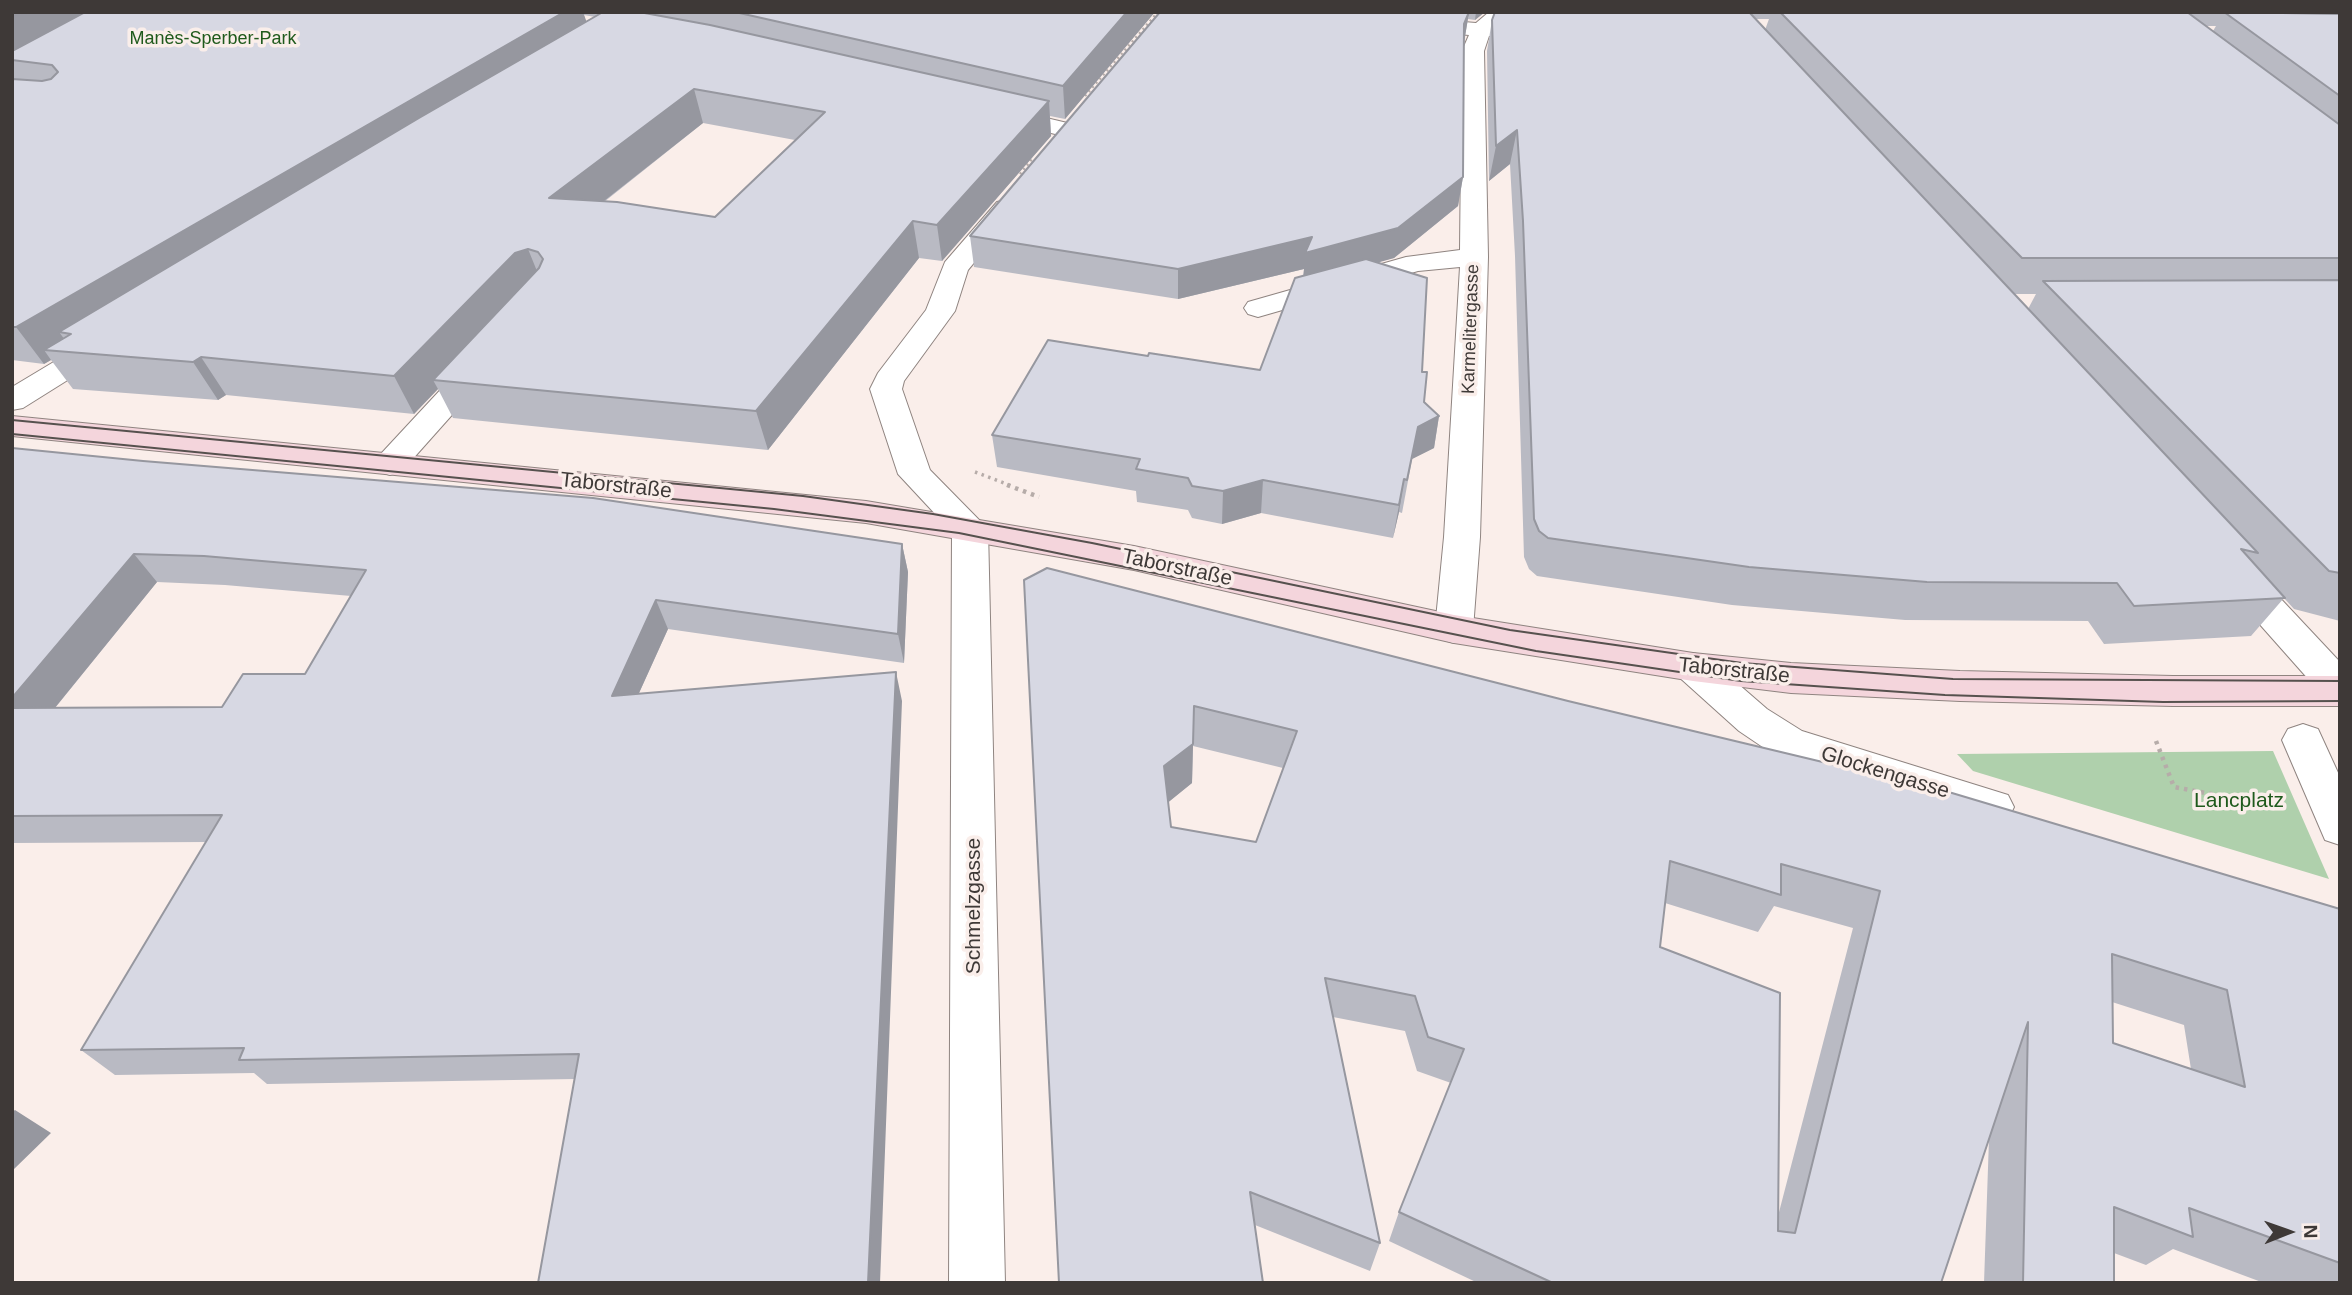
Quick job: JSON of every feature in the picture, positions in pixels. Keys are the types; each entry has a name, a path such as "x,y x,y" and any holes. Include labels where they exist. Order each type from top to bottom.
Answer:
{"main road":[{"name":"Taborstraße","path":"12,426 820,506 1134,558 1454,629 1693,667 1791,678 1959,687 2173,691 2340,689"}],"street":[{"path":"1396,25 1492,21 1569,29"},
{"name":"Karmelitergasse","path":"1454,629 1462,537 1474,257 1473,51 1492,21"},
{"path":"977,109 1073,131"},
{"path":"1054,152 1089,110"},
{"path":"970,529 915,474 886,389 889,380 940,311 1018,194"},
{"path":"1258,307 1416,262 1474,257"},
{"path":"12,401 122,333"},
{"path":"390,464 497,347"},
{"name":"Schmelzgasse","path":"970,529 977,1283"},
{"path":"2217,553 2340,689"},
{"name":"Glockengasse","path":"1693,667 1753,720 1788,743 2034,819"},
{"path":"2303,740 2340,827"}],"path":[{"path":"970,470 1051,500"},
{"path":"2157,741 2174,786 2290,809"}],"green space":[{"name":"Lancplatz","path":"2273,751 2329,879 1973,771 1957,754"}],"building":[{"path":"12,12 37,12 12,15"},
{"path":"85,12 564,12 12,327 12,79 42,81 51,79 58,72 52,65 12,60 12,51"},
{"path":"603,12 639,12 710,25 1049,101 937,225 913,221 756,411 433,380 539,268 543,259 538,252 528,249 515,253 394,376 201,357 193,362 44,350 71,334 59,332","holes":["694,89 825,112 715,217 617,202 549,198"]},
{"path":"735,12 1127,12 1063,86"},
{"path":"1160,12 1469,12 1464,24 1463,177 1398,228 1305,253 1312,237 1178,269 970,236"},
{"path":"1495,12 1749,12 2258,553 2241,549 2285,598 2134,606 2117,583 1927,582 1749,567 1548,538 1539,531 1534,519 1517,130 1496,146 1492,20"},
{"path":"1780,12 2187,12 2340,125 2340,258 2022,258"},
{"path":"2224,12 2340,14 2340,96"},
{"path":"1366,259 1427,278 1422,372 1427,372 1424,402 1439,416 1418,427 1399,505 1263,480 1223,491 1192,486 1188,478 1136,469 1140,459 992,435 1048,340 1260,370 1295,278"},
{"path":"2340,280 2340,573 2329,571 2043,281"},
{"path":"12,448 593,498 902,544 898,634 656,600 612,696 896,672 868,1283 538,1283 579,1054 239,1060 244,1048 81,1050 222,815 12,816 12,708 222,707 243,674 305,674 366,570 204,556 134,554 12,698"},
{"path":"1047,568 1568,701 1952,793 2340,909 2340,1263 2189,1208 2193,1237 2114,1207 2114,1283 2023,1283 2028,1022 1941,1283 1553,1283 1399,1212 1464,1049 1428,1037 1415,996 1325,978 1380,1243 1250,1192 1263,1283 1059,1283 1024,580","holes":["1194,706 1297,731 1256,842 1171,827 1164,766 1193,744","1670,861 1781,895 1781,864 1880,891 1795,1233 1778,1231 1780,993 1660,947","2112,954 2227,990 2245,1087 2113,1043"]}],"tram line":[{"path":"12,420 803,496 933,514 1092,543 1510,630 1742,663 1953,679 2340,681"},
{"path":"12,434 774,509 959,533 1536,651 1741,681 1945,695 2163,702 2340,701"}],"park label":[{"name":"Manès-Sperber-Park","path":"213,39"}]}
